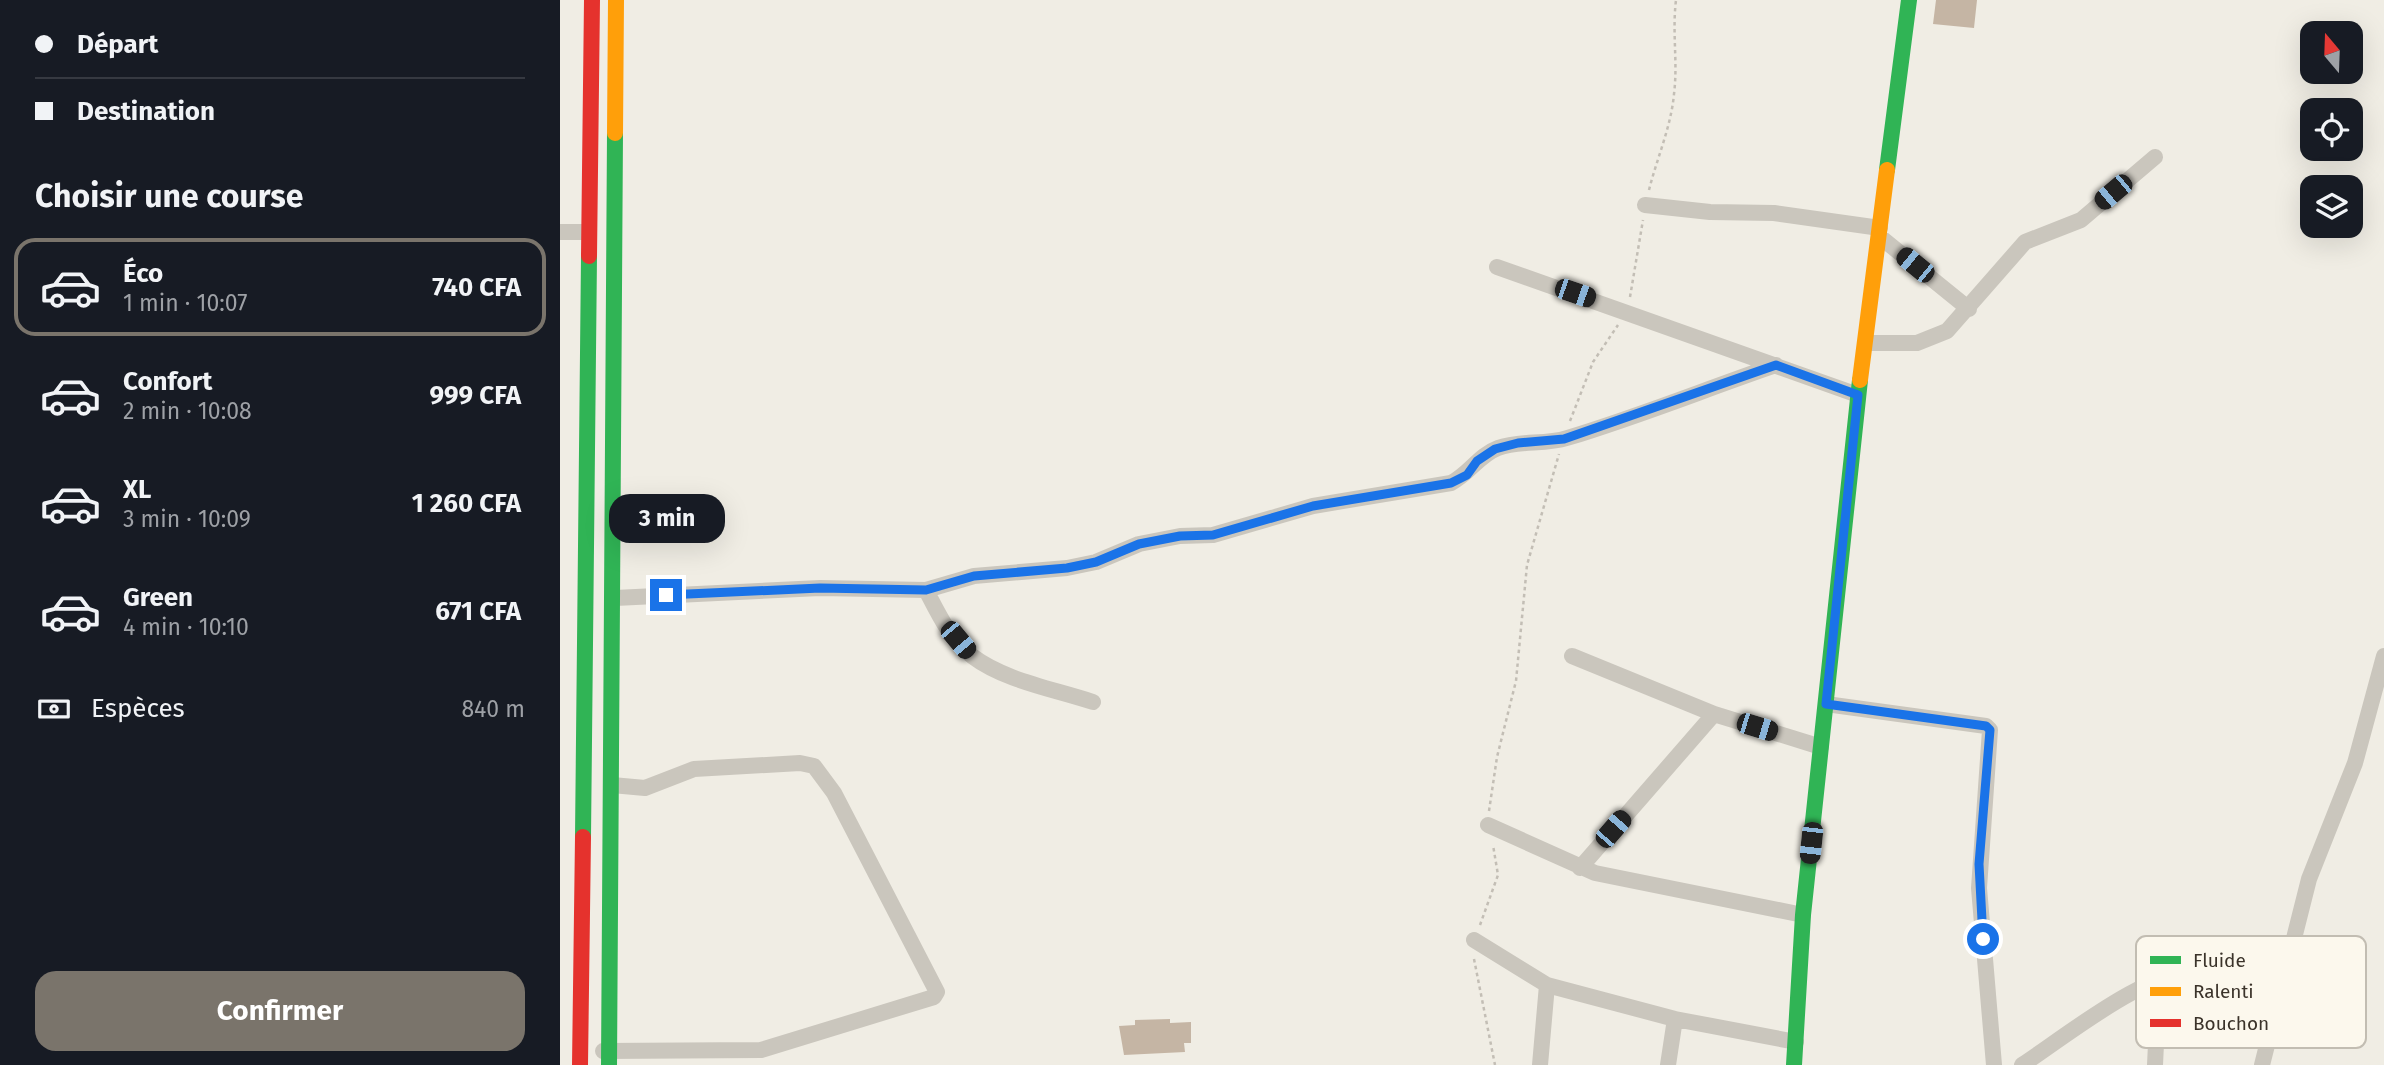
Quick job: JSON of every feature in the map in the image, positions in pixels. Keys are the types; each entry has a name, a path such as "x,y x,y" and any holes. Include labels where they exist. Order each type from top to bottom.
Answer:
{"main road":[{"path":"580,1058 587,232 592,0"},
{"path":"609,1058 615,598 616,0"},
{"path":"1794,1065 1803,915 1858,395 1909,0"}],"street":[{"path":"1866,342 1917,343 1933,339 1947,331 2025,242 2081,220 2155,157"},
{"path":"1645,205 1710,212 1774,213 1879,232 1969,309"},
{"path":"560,232 587,232"},
{"path":"1497,268 1627,311 1858,395"},
{"path":"615,598 820,588 926,590 974,576 1067,568 1096,562 1139,544 1180,536 1213,535 1313,506 1451,483 1467,475 1477,461 1495,449 1518,443 1564,439 1776,365"},
{"path":"926,590 944,624 971,656 1001,672 1093,702"},
{"path":"1572,656 1714,714 1821,747"},
{"path":"2295,936 2309,879 2355,763 2384,656"},
{"path":"1826,704 1986,726 1990,730 1979,888 1994,1065"},
{"path":"1580,867 1714,714"},
{"path":"580,1058 761,1050 934,996 937,992 834,793 814,766 800,763 694,769 645,788 612,785"},
{"path":"1488,825 1580,867 1803,915"},
{"path":"1474,940 1547,985 1675,1019 1796,1042"},
{"path":"1540,1065 1547,985"},
{"path":"2022,1065 2136,993"},
{"path":"1668,1065 1675,1019"},
{"path":"2262,1065 2266,1048"}],"path":[{"path":"1495,1065 1474,966 1474,940 1498,876 1488,825 1497,757 1516,681 1527,565 1564,439 1593,362 1627,311 1645,205 1657,156 1670,124 1675,91 1672,30 1676,0"}],"building":[{"path":"1936,0 1977,0 1974,28 1933,24"},
{"path":"1170,1019 1170,1023 1191,1022 1191,1043 1184,1043 1185,1052 1124,1055 1119,1026 1135,1025 1135,1020"}],"traffic: fast":[{"path":"1887,170 1909,0"},
{"path":"609,1065 615,133"},
{"path":"583,837 589,256"},
{"path":"1794,1065 1803,915 1860,380"}],"traffic: slow":[{"path":"615,133 616,0"},
{"path":"1860,380 1887,170"}],"traffic: jam":[{"path":"589,256 592,0"},
{"path":"580,1065 583,837"}],"route":[{"path":"666,595 820,588 926,590 974,576 1067,568 1096,562 1139,544 1180,536 1213,535 1313,506 1451,483 1467,475 1477,461 1495,449 1518,443 1564,439 1776,365 1858,395 1826,704 1986,726 1992,735 1979,864 1983,939"}]}
